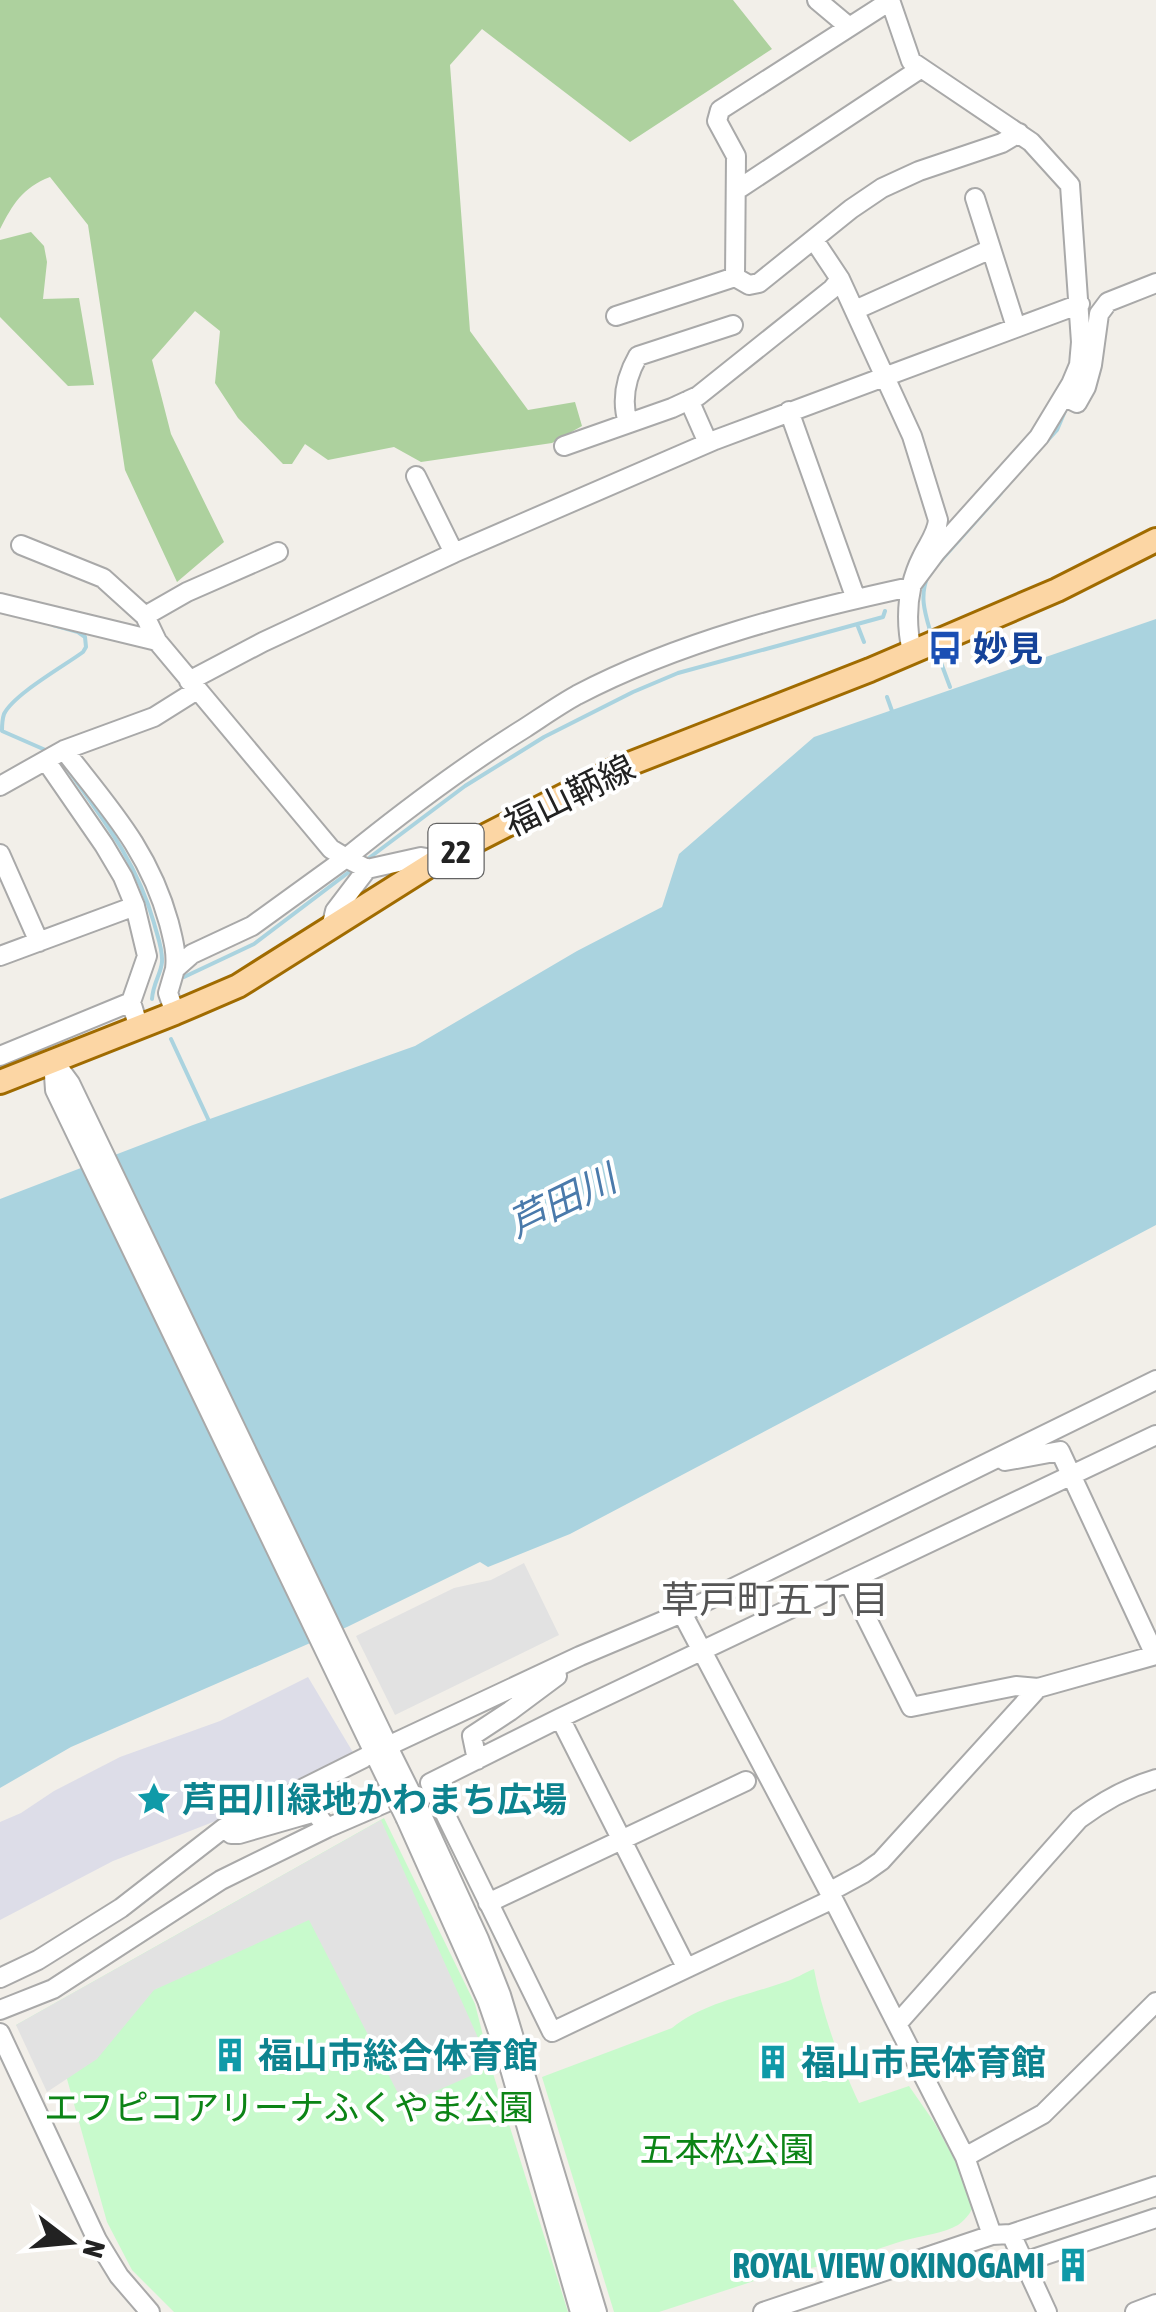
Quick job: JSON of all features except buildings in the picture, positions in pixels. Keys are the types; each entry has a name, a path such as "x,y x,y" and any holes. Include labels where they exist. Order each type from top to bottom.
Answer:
{"main road":[{"name":"福山鞆線","path":"0,1082 238,986 438,860 614,770 927,646 1057,590 1156,540"}],"street":[{"path":"817,0 848,26"},
{"path":"164,962 192,954 252,926 356,863 418,800 576,696 703,641 910,588 936,552 1039,437 1065,397 1079,365 1080,304 1070,185 1031,142 911,61 890,0 720,110 717,121 736,156 734,277"},
{"path":"737,190 920,69"},
{"path":"616,316 734,277 754,286 882,188 1019,133"},
{"path":"975,198 1016,327"},
{"path":"814,240 840,279 912,436 938,520 910,588 907,629 927,646"},
{"path":"855,310 991,249"},
{"path":"564,446 698,396 832,290 840,279"},
{"path":"1065,397 1076,403 1086,387 1099,314 1108,302 1156,283"},
{"path":"0,786 55,756 154,717 193,686 262,642 454,553 708,443 1080,304"},
{"path":"628,423 624,408 629,372 638,356 733,325"},
{"path":"688,400 708,443"},
{"path":"789,412 856,599"},
{"path":"416,476 454,553"},
{"path":"21,545 102,578 144,616 157,641 193,686 332,849 356,863 420,857 438,860"},
{"path":"144,616 187,592 278,552"},
{"path":"0,603 157,641"},
{"path":"55,756 164,962 175,1013"},
{"path":"0,1056 131,1002 175,944 154,875 125,829 55,756"},
{"path":"0,854 38,942"},
{"path":"332,928 335,911 356,863"},
{"path":"0,956 135,906"},
{"path":"131,1002 138,1028"},
{"path":"53,1060 62,1087 381,1748 479,1939 501,1995 597,2312"},
{"path":"0,1978 38,1960 121,1908 224,1828 381,1748 580,1656 682,1614 1156,1380"},
{"path":"0,2010 53,1989 220,1880 430,1784 560,1718 1156,1435"},
{"path":"848,1581 911,1707 1016,1686 1038,1688 1155,1655 1060,1451 980,1466"},
{"path":"682,1614 831,1895 1002,2235 1024,2262 1047,2312"},
{"path":"477,1760 472,1736 580,1656"},
{"path":"430,1784 552,2032 831,1895 881,1861 1038,1688"},
{"path":"560,1718 686,1967"},
{"path":"897,2024 1079,1820 1122,1791 1156,1780"},
{"path":"488,1903 746,1781"},
{"path":"224,1828 230,1834 240,1834 315,1812 327,1828"},
{"path":"414,1816 488,2000 580,2312"},
{"path":"965,2157 1043,2114 1156,2002"},
{"path":"0,2033 97,2240 119,2276 150,2312"},
{"path":"763,2312 816,2304 1002,2235 1156,2186"},
{"path":"1024,2262 1156,2218"},
{"path":"1135,2312 1156,2304"}],"green space":[{"path":"0,0 733,0 772,49 630,142 482,29 450,65 470,331 528,410 575,402 582,426 552,443 421,462 394,447 328,460 305,444 292,464 283,464 238,418 215,383 220,331 195,311 152,360 171,434 224,542 177,582 125,470 88,225 50,177 19,198 0,229"},
{"path":"31,232 44,246 47,262 43,299 79,298 94,385 68,386 0,317 0,240"},
{"name":"エフピコアリーナふくやま公園","path":"384,1818 475,2004 568,2312 174,2312 132,2270 107,2222 67,2079 16,2025"},
{"name":"五本松公園","path":"814,1969 832,2038 859,2103 909,2086 934,2122 976,2200 971,2210 952,2228 846,2259 785,2271 659,2312 614,2312 542,2077 672,2028 712,2006"}],"shaded area":[{"path":"524,1563 559,1635 395,1715 356,1636 454,1588 491,1580"},
{"name":"芦田川緑地かわまち広場","path":"308,1677 354,1754 249,1808 113,1861 0,1920 0,1822 120,1757 220,1721"},
{"path":"381,1820 491,2067 404,2105 309,1920 154,1990 97,2059 47,2092 16,2025"}],"water":[{"name":"芦田川","path":"1156,619 1156,1225 570,1534 488,1567 480,1562 347,1627 71,1747 0,1788 0,1199 415,1046 577,951 662,907 679,854 814,737"}],"waterway":[{"path":"1087,303 1089,329"},
{"path":"1047,441 1065,411"},
{"path":"937,565 1001,493"},
{"path":"928,576 923,598 931,634"},
{"path":"365,861 465,786 544,737 633,692 678,673 883,617 885,611"},
{"path":"857,624 864,642"},
{"path":"50,752 2,731 2,726 9,706 86,647 85,637 78,632 53,625"},
{"path":"937,652 950,687"},
{"path":"887,697 892,711"},
{"path":"61,760 115,838 146,900 162,957 152,999"},
{"path":"184,977 254,944 353,869"},
{"path":"171,1039 209,1121"}],"place":[{"name":"妙見","path":"945,648"},
{"name":"芦田川緑地かわまち広場","path":"154,1799"},
{"name":"福山市総合体育館","path":"230,2055"},
{"name":"福山市民体育館","path":"773,2062"},
{"name":"ROYAL VIEW OKINOGAMI","path":"1073,2265"}],"district":[{"name":"草戸町五丁目","path":"775,1599"}]}
